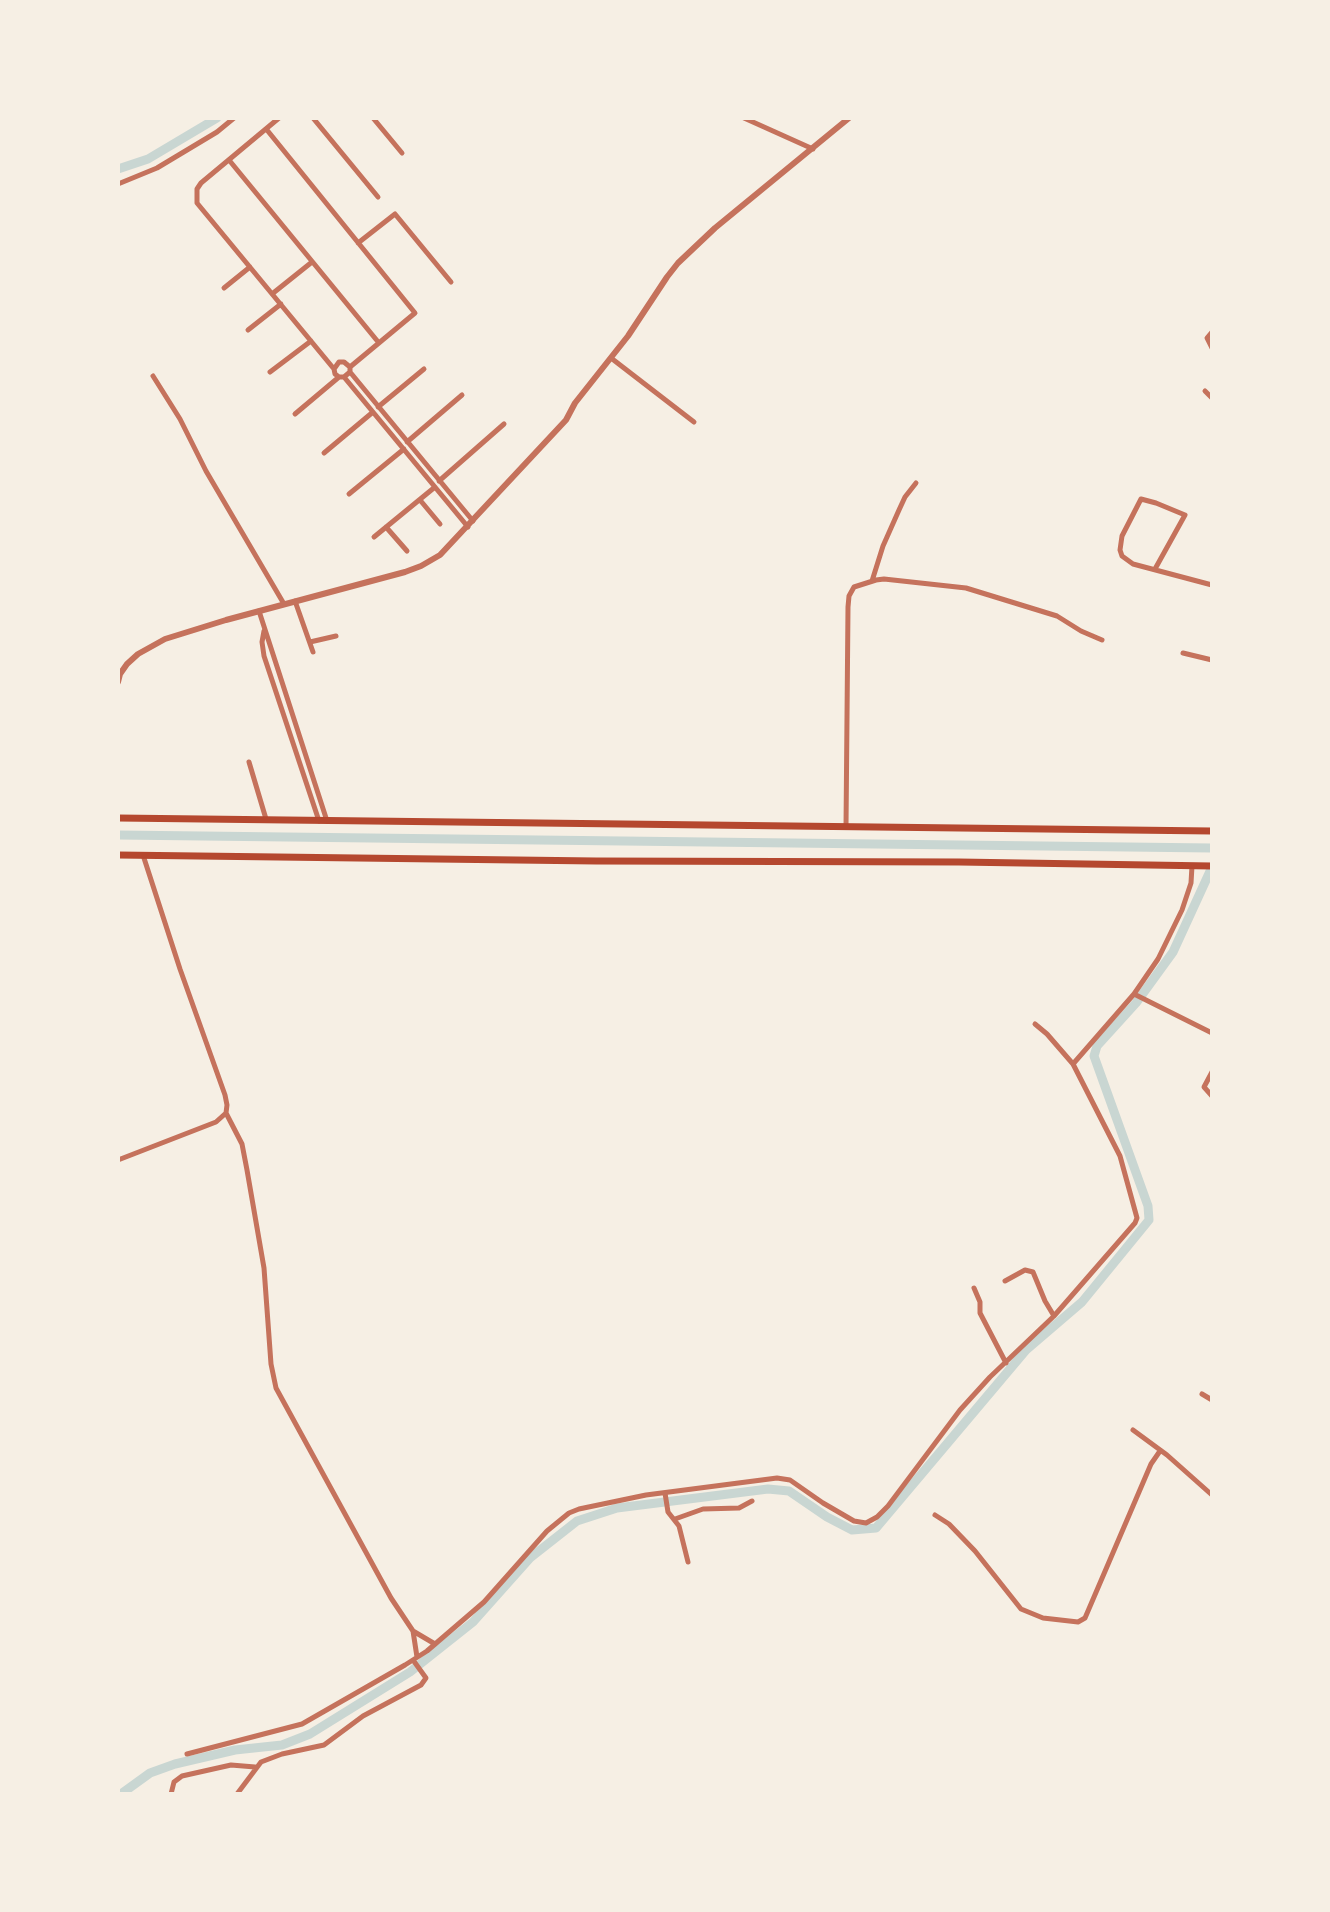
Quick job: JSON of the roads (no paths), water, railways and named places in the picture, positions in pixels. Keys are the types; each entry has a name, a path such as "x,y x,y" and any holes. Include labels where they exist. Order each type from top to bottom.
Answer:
{"main road":[{"path":"118,818 1211,830"},
{"path":"118,855 1212,866"}],"street":[{"path":"118,184 157,168 218,132 234,118"},
{"path":"279,118 201,183 197,189 197,203 334,369 335,374 342,377 373,412 468,527"},
{"path":"313,118 378,197"},
{"path":"373,118 402,153"},
{"path":"744,118 813,149"},
{"path":"118,682 127,664 149,646 188,631 421,566 440,555 566,420 575,404 611,358 678,263 715,228 849,118"},
{"path":"267,130 415,313 342,377 295,414"},
{"path":"229,160 379,343"},
{"path":"358,243 395,214 451,282"},
{"path":"272,294 312,262"},
{"path":"224,288 250,267"},
{"path":"248,330 281,304"},
{"path":"1212,332 1207,338 1212,348"},
{"path":"270,372 311,341"},
{"path":"611,358 694,422"},
{"path":"334,369 336,364 347,363 378,407 473,521"},
{"path":"378,407 424,369"},
{"path":"153,376 180,419 206,471 284,604"},
{"path":"1206,391 1212,398"},
{"path":"407,442 462,395"},
{"path":"324,453 373,412"},
{"path":"440,481 504,424"},
{"path":"349,494 404,449"},
{"path":"872,581 899,510 905,497 916,483"},
{"path":"374,537 435,488"},
{"path":"1155,569 1185,515 1141,499 1122,536 1120,550 1122,556 1129,562 1212,585"},
{"path":"420,500 440,524"},
{"path":"386,527 407,551"},
{"path":"846,827 848,607 849,596 854,587 884,579 966,588 1050,613 1102,640"},
{"path":"295,601 313,652"},
{"path":"259,611 264,630 262,642 264,656 323,821"},
{"path":"310,642 336,636"},
{"path":"1182,653 1212,660"},
{"path":"249,762 266,819"},
{"path":"143,855 180,969 225,1095 226,1113 242,1144 264,1268 271,1364 276,1388 379,1578 413,1631 435,1644"},
{"path":"1073,1064 1136,995 1158,959 1178,920 1191,883 1194,866"},
{"path":"1136,995 1212,1033"},
{"path":"187,1754 302,1724 416,1660 484,1602 547,1531 569,1513 635,1498 665,1496 777,1478 796,1484 854,1521 860,1523 871,1521 888,1506 960,1410 1054,1316 1136,1223 1137,1218 1120,1156 1073,1064 1047,1034 1035,1024"},
{"path":"1212,1072 1204,1087 1212,1096"},
{"path":"118,1160 216,1122 226,1113"},
{"path":"1005,1281 1025,1270 1033,1272 1054,1316"},
{"path":"974,1288 980,1302 980,1313 1006,1363"},
{"path":"1202,1394 1212,1400"},
{"path":"1133,1430 1212,1495"},
{"path":"935,1515 949,1524 975,1551 1021,1609 1042,1618 1078,1622 1084,1618 1151,1464 1160,1451"},
{"path":"665,1496 668,1512 679,1526 687,1562"},
{"path":"675,1518 703,1509 739,1508 752,1501"},
{"path":"237,1794 255,1767 271,1757 324,1745 363,1716 421,1685 426,1678 416,1660 413,1631"},
{"path":"171,1794 174,1782 182,1776 231,1765 255,1767"}],"waterway":[{"path":"118,169 148,159 217,118"},
{"path":"118,835 1212,848"},
{"path":"121,1794 150,1773 175,1764 235,1750 282,1745 310,1734 410,1672 473,1622 530,1558 577,1521 617,1508 768,1489 789,1491 827,1517 852,1530 876,1528 1026,1350 1082,1302 1149,1220 1148,1206 1094,1056 1097,1046 1136,1003 1173,952 1212,867"}]}
